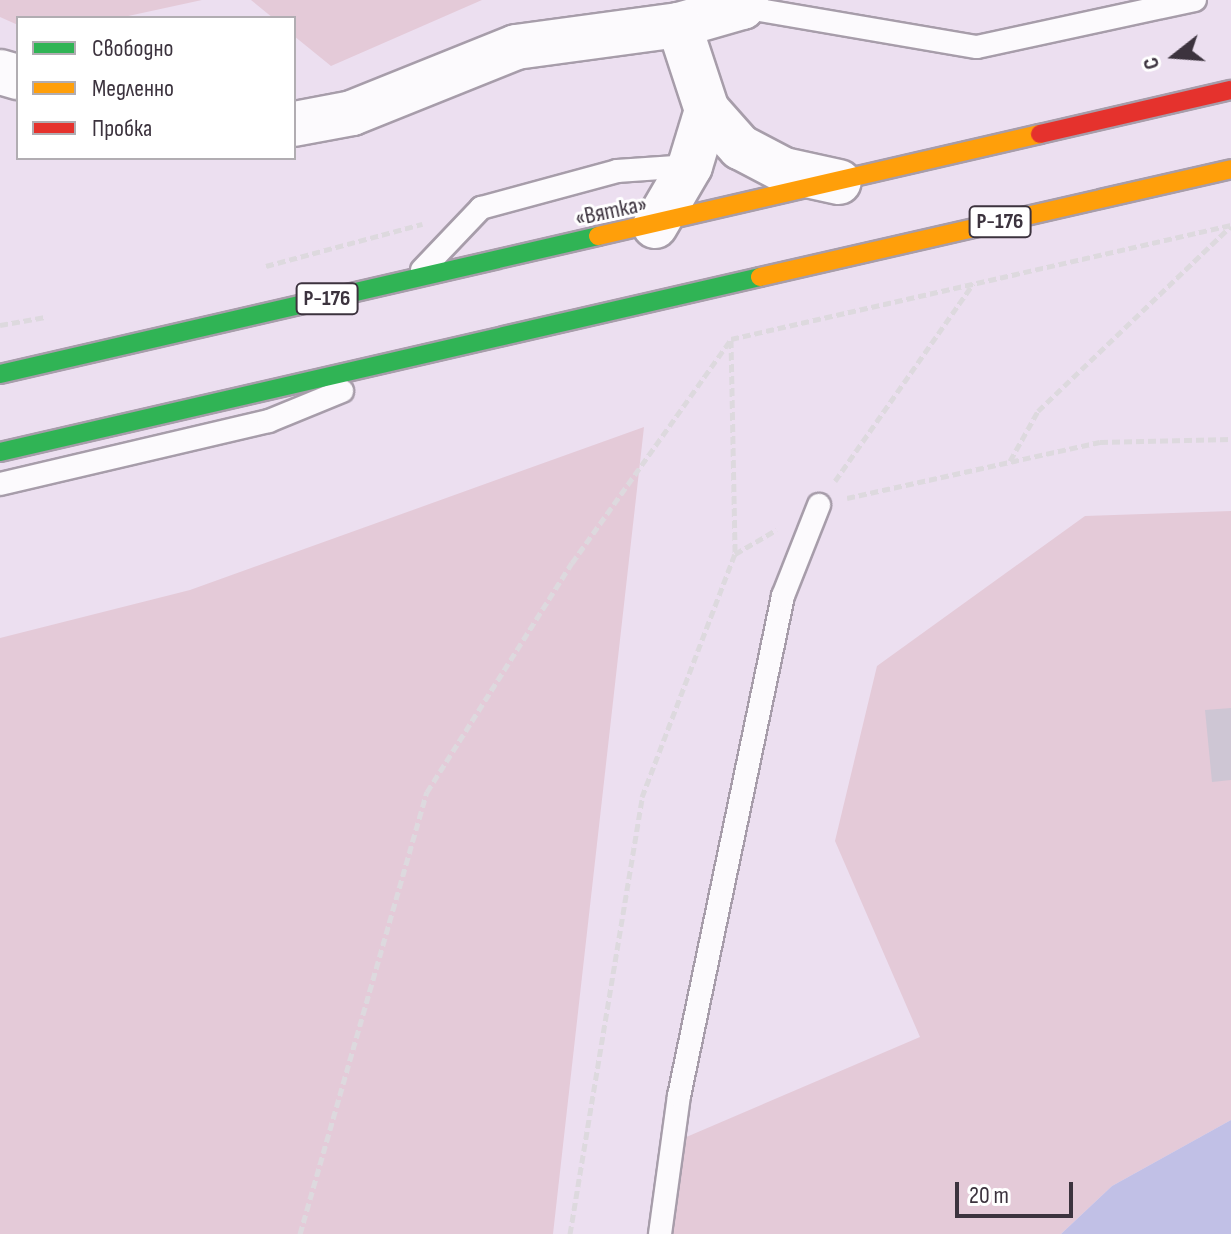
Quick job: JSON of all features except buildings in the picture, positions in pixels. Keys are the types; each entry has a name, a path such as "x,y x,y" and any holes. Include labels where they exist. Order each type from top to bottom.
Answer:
{"highway":[{"name":"«Вятка»","path":"0,374 655,226 1231,90"},
{"name":"Р-176","path":"0,452 1231,169"}],"street":[{"path":"296,124 352,113 516,47 679,25 744,4"},
{"path":"679,25 707,110 740,147 784,170 839,182"},
{"path":"655,226 690,166 707,110"}],"lane":[{"path":"744,4 977,47 1195,0"},
{"path":"413,280 481,208 617,171 690,166"},
{"path":"0,484 269,421 437,353"},
{"path":"660,1234 679,1096 783,596 819,505"}],"path":[{"path":"258,268 481,208"},
{"path":"300,1234 427,792 572,563 731,339 1231,226"},
{"path":"1009,462 1038,411 1231,226"},
{"path":"819,505 973,284"},
{"path":"0,325 62,314"},
{"path":"731,339 735,554"}],"shaded area":[{"path":"0,0 202,0 128,16 16,16 16,24 0,17"},
{"path":"251,0 482,0 331,66 296,38 296,16 271,16"},
{"path":"644,427 553,1234 0,1234 0,638 190,590"},
{"path":"1231,511 1231,1120 1112,1186 1061,1234 671,1234 684,1138 920,1037 835,841 877,666 1085,516"}],"water":[{"path":"1231,1120 1231,1234 1061,1234 1112,1186"}],"traffic: fast":[{"path":"0,374 598,236"},
{"path":"0,452 760,277"}],"traffic: slow":[{"path":"598,236 1040,134"},
{"path":"760,277 1231,169"}],"traffic: jam":[{"path":"1040,134 1231,90"}]}
